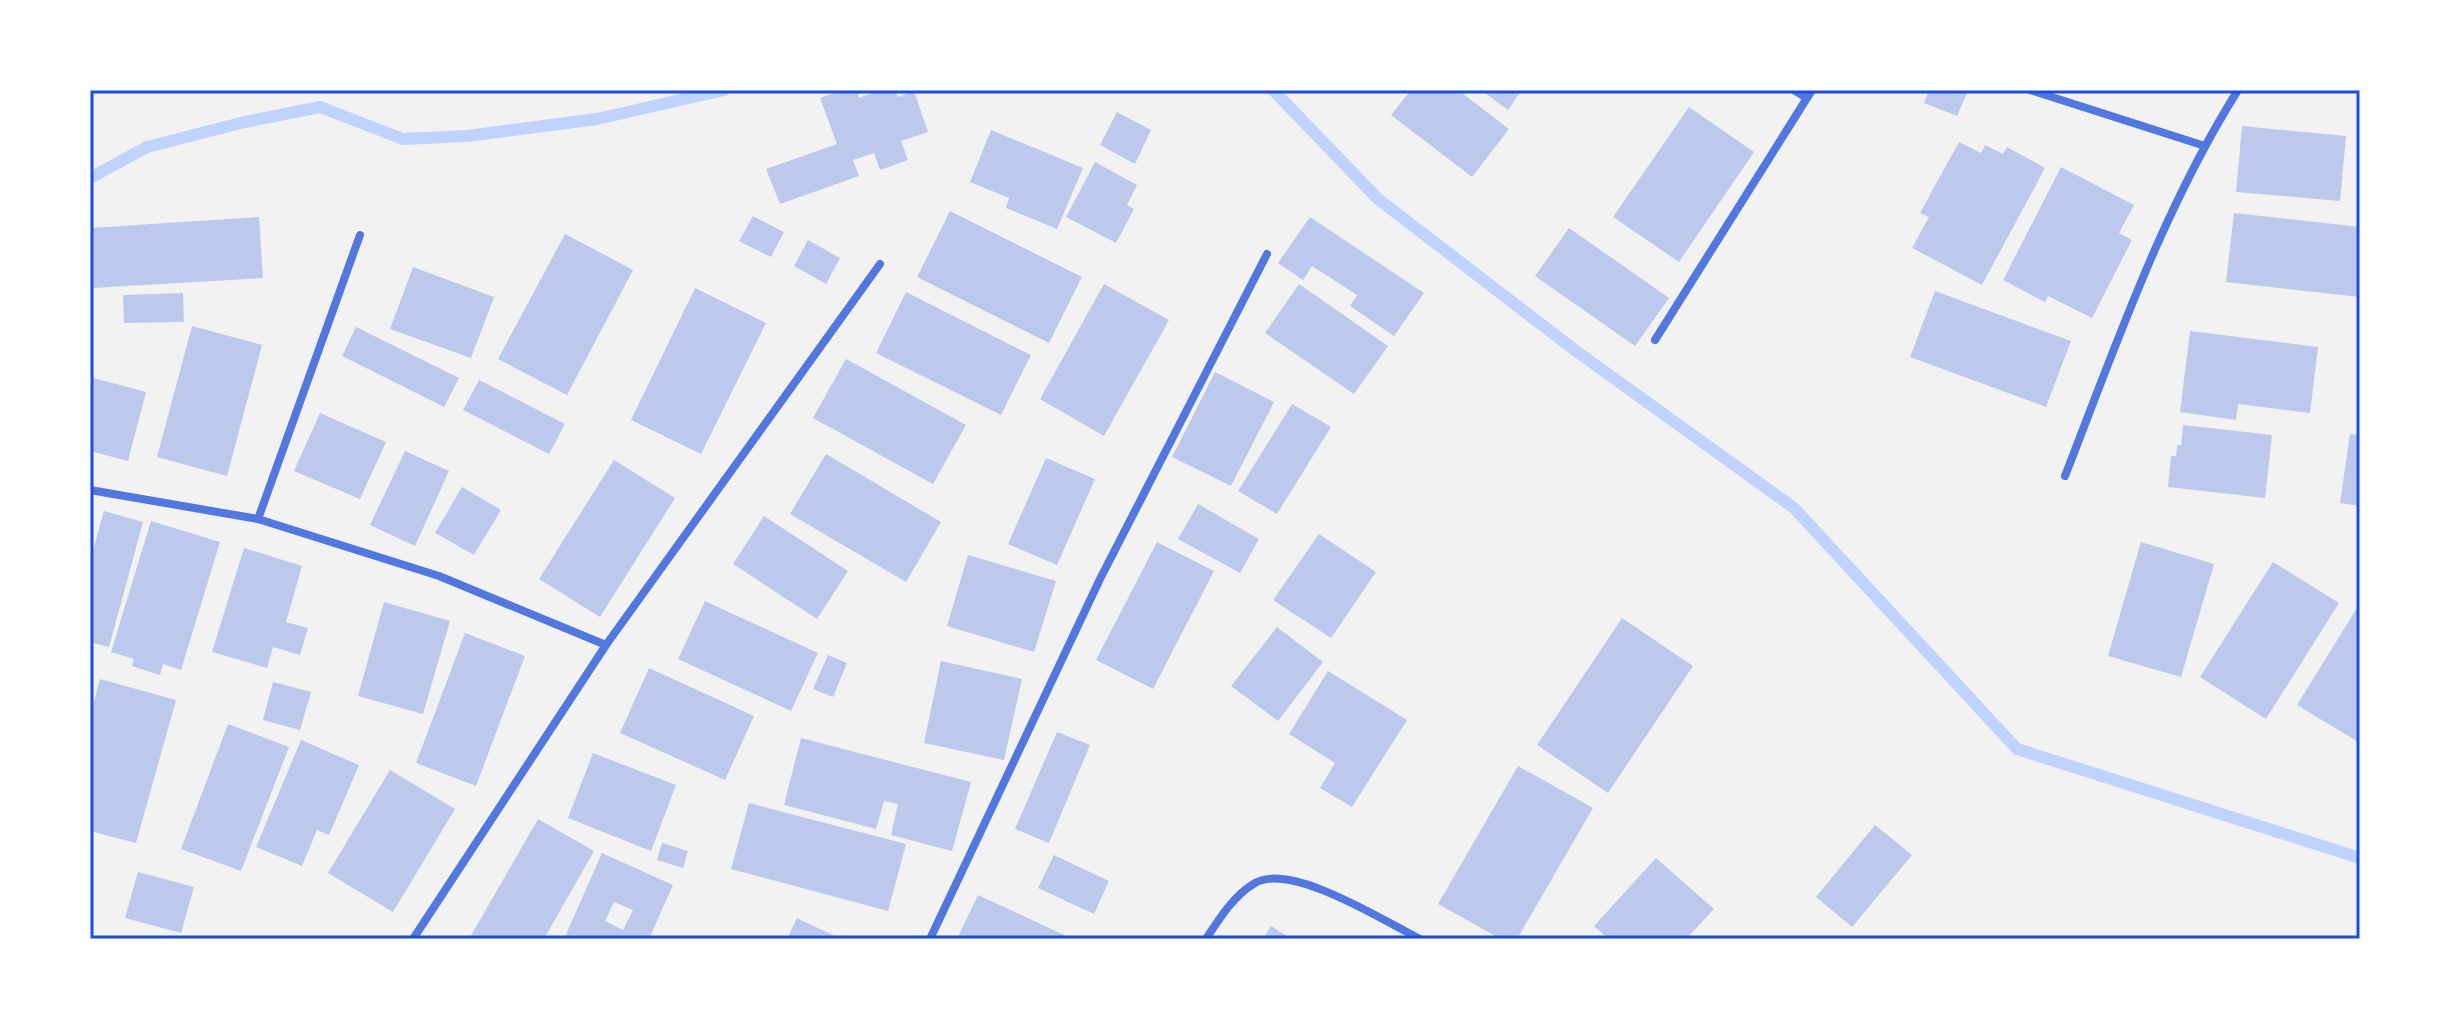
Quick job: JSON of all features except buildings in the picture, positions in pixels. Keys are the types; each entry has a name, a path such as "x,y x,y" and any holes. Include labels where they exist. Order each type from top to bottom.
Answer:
{"street":[{"path":"1655,340 1809,94 1794,90"},
{"path":"2030,90 2205,146"},
{"path":"2065,476 2136,296 2185,184 2238,90"},
{"path":"258,519 360,235"},
{"path":"930,939 1100,579 1267,254"},
{"path":"413,939 606,645 880,264"},
{"path":"90,490 258,519 439,576 606,645"},
{"path":"1206,939 1240,894 1257,881 1279,877 1305,882 1420,939"}],"waterway":[{"path":"90,178 147,147 320,107 403,139 467,136 597,119 724,90"},
{"path":"1273,90 1378,199 1576,351 1794,508 2017,749 2360,858"}]}
